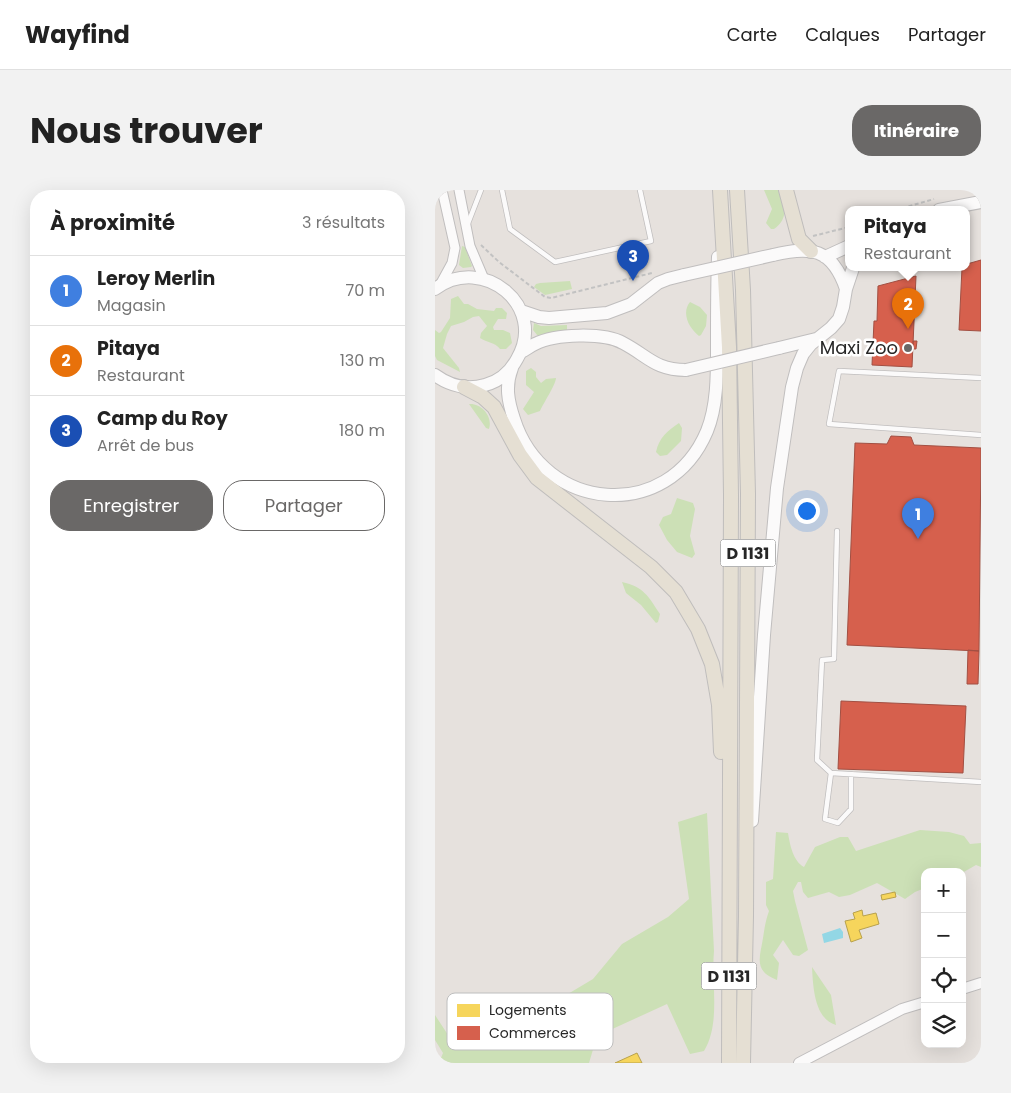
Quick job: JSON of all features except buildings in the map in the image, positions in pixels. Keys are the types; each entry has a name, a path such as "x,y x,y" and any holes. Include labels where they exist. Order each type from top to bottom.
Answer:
{"main road":[{"path":"438,287 462,277 484,278 510,294 521,311 525,328 521,352 508,379 508,401 515,423 525,444 539,463 555,476 591,493 610,496 628,495 641,491 657,485 672,476 697,451 707,431 712,414 717,374 719,190"},
{"name":"D 1131","path":"719,190 729,347 731,496 729,1063"},
{"name":"D 1131","path":"737,190 744,300 748,457 746,916 743,1063"},
{"path":"786,190 799,239 811,251"},
{"path":"949,206 965,199 981,197"},
{"path":"966,206 981,202"},
{"path":"825,257 845,248"},
{"path":"521,311 549,318 607,313 631,304 658,283 684,275 795,250 811,251 825,257 838,270 845,289"},
{"path":"746,916 777,488 792,387 803,354 839,318 843,307 845,289 852,271"},
{"path":"521,352 535,344 551,339 581,336 607,338 623,343 661,367 672,370 686,370 817,339"},
{"path":"464,387 494,382 512,368"},
{"path":"435,375 483,397 494,407 520,455 537,478 651,567 676,592 698,629 713,664 719,705 729,890"}],"street":[{"path":"438,287 452,263 455,248 442,190"},
{"path":"459,190 469,240 484,278"},
{"path":"966,988 981,983"},
{"path":"799,1063 902,1010 922,1003"}],"lane":[{"path":"467,228 481,190"},
{"path":"502,190 510,229 555,262 651,241 640,190"},
{"path":"981,378 839,371 829,424 981,435"},
{"path":"837,530 834,659 822,660 817,760 831,773 981,782"},
{"path":"831,773 825,819 837,823 851,809 851,774"}],"path":[{"path":"469,240 476,239 499,262 545,297 551,298 655,272"}],"green space":[{"path":"764,190 780,190 783,201 784,216 779,225 774,229 771,229 766,223 772,209"},
{"path":"462,246 465,247 471,267 463,268 459,265"},
{"path":"570,281 572,289 545,295 534,287 540,283"},
{"path":"458,296 464,304 477,309 494,311 496,308 502,308 507,313 506,319 498,319 493,327 494,330 503,330 510,333 512,343 506,349 500,349 496,345 480,338 481,333 487,326 479,316 451,326 443,348 460,372 437,360 435,356 435,330 439,333 441,332 450,318 451,299"},
{"path":"690,302 700,307 707,315 706,326 699,336 687,320 686,311"},
{"path":"534,323 541,326 567,325 567,332 538,336 533,330"},
{"path":"531,368 536,372 536,377 541,383 546,379 556,378 540,411 528,415 523,409 534,392 526,385 526,371"},
{"path":"469,404 482,408 488,416 489,429 486,428"},
{"path":"679,423 682,428 681,441 667,455 660,456 656,452 661,439"},
{"path":"677,498 693,503 695,509 690,536 695,554 692,558 677,552 667,540 659,525 663,517 671,514"},
{"path":"622,582 636,587 649,597 660,614 658,622 656,623 641,605 626,593"},
{"path":"707,813 714,951 714,1015 709,1040 704,1051 690,1054 667,1004 613,1029 613,993 570,993 593,979 622,944 668,917 689,899 678,822"},
{"path":"920,830 949,832 964,836 970,844 981,843 981,867 976,865 966,871 966,868 921,868 921,890 905,899 877,883 850,895 839,897 829,892 808,898 803,892 801,882 798,882 793,891 808,950 799,956 793,955 783,940 773,955 779,963 777,980 769,976 761,968 760,957 769,911 766,905 766,882 773,879 776,832 788,833 795,857 804,867 815,847 840,837 848,837 856,851"},
{"path":"812,967 831,995 836,1025 829,1022 819,1009 814,992"},
{"path":"435,1015 447,1033 447,1050 593,1050 589,1063 439,1063 443,1053 435,1040"}],"water":[{"path":"840,928 843,932 843,938 824,943 822,934"}],"place":[{"name":"Camp du Roy","path":"633,281"},
{"name":"Pitaya","path":"908,329"},
{"name":"Maxi Zoo","path":"908,348"},
{"name":"Leroy Merlin","path":"918,539"}]}
